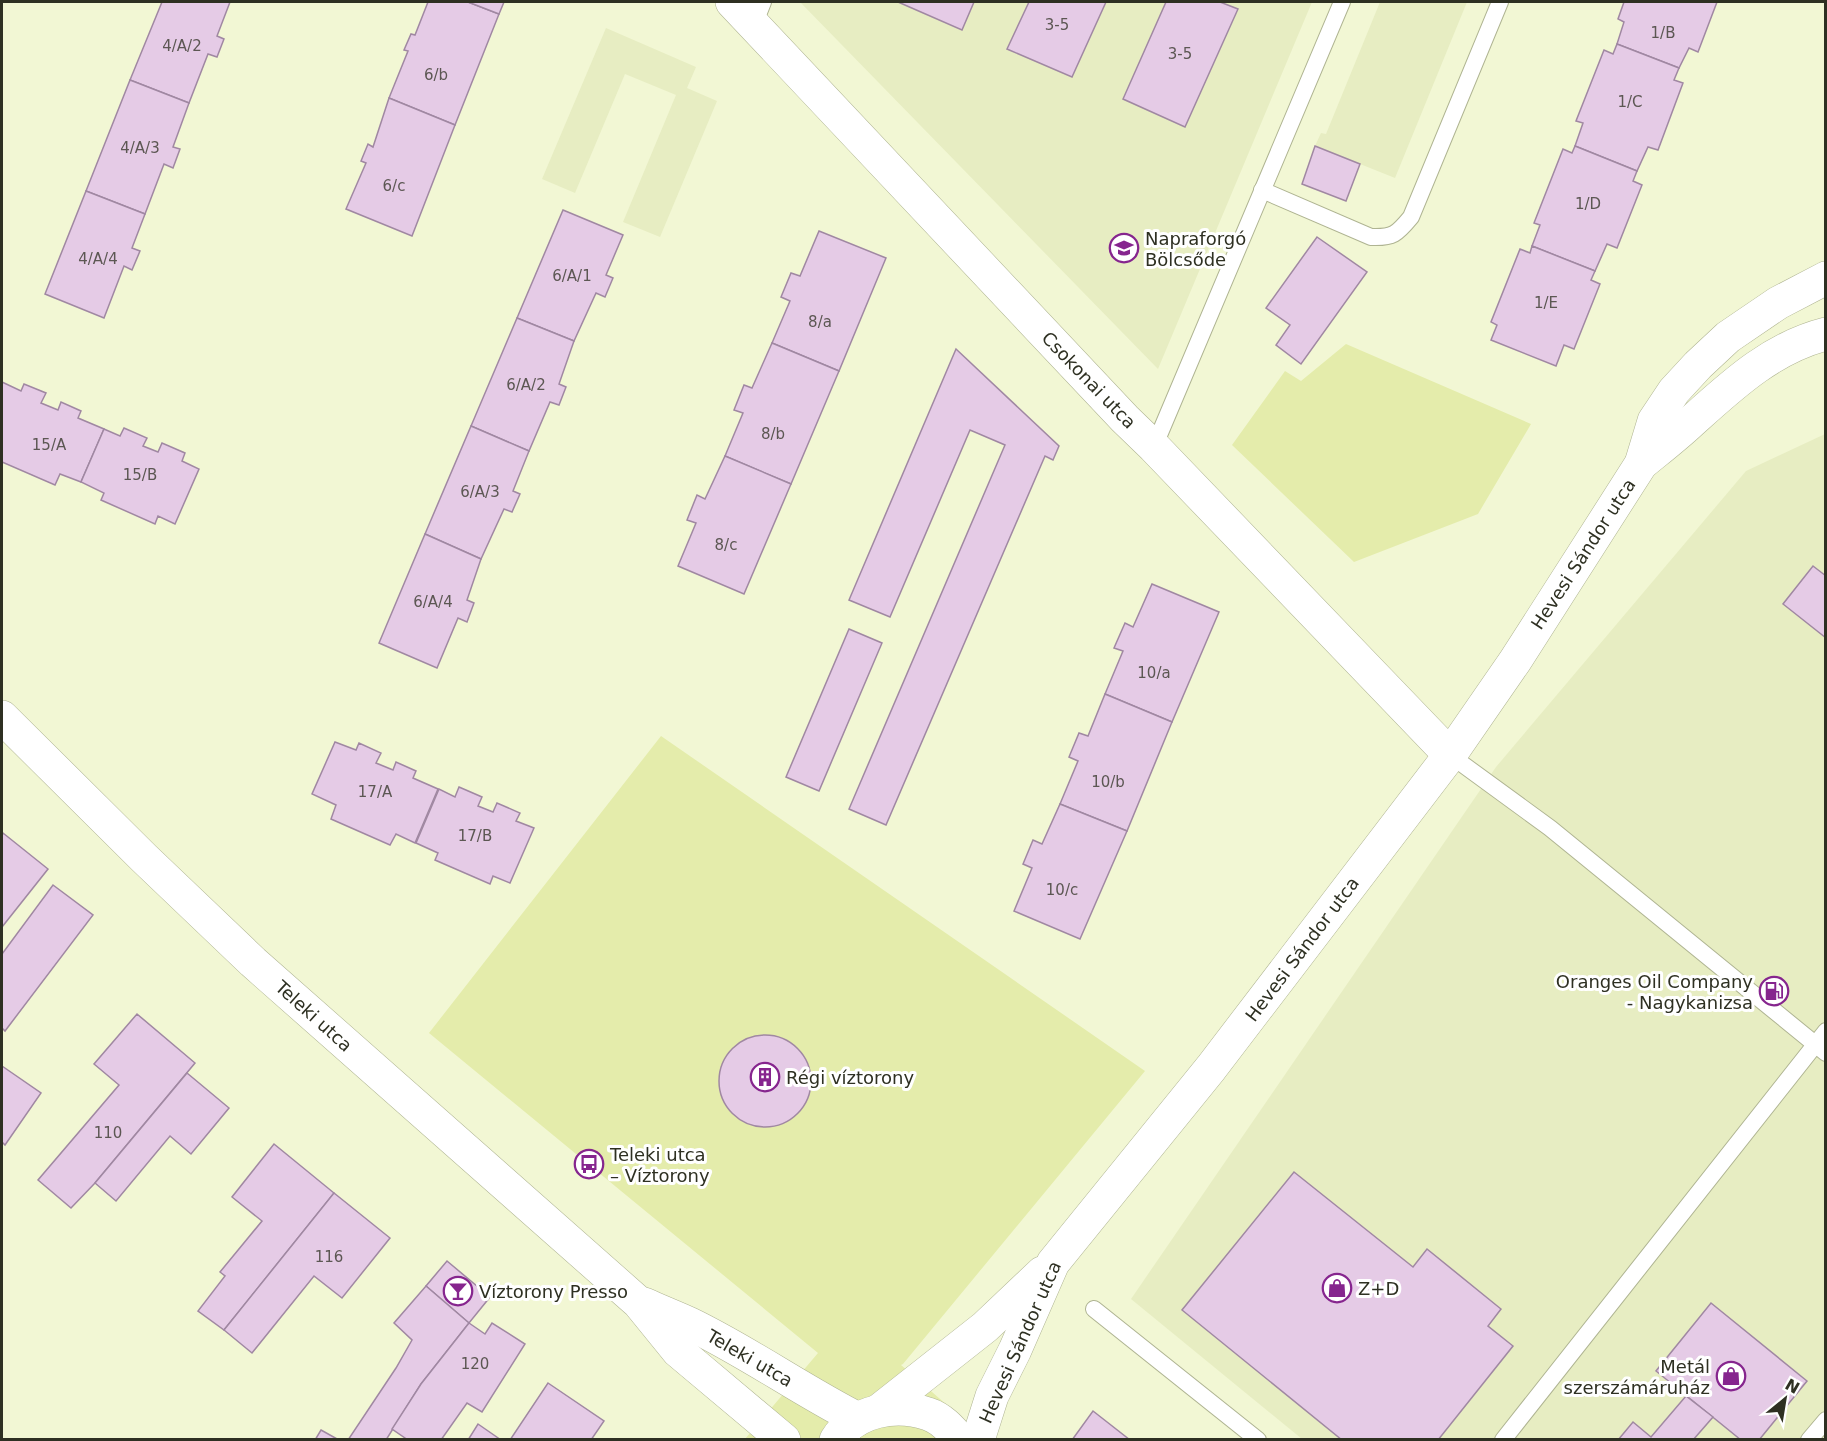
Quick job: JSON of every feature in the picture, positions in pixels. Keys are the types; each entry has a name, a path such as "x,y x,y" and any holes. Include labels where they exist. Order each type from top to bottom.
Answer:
{"street":[{"name":"Csokonai utca","path":"749,9 962,247 1450,756"},
{"name":"Hevesi Sándor utca","path":"978,1440 992,1396 1016,1350 1053,1263 1211,1068 1450,756 1515,661 1641,464 1654,421 1674,391 1728,336 1778,303 1826,278"},
{"name":"Hevesi Sándor utca","path":"1641,464 1726,389 1788,349 1826,334"},
{"name":"Teleki utca","path":"2,717 253,962 639,1303 678,1351 783,1440"},
{"path":"858,1422 986,1327 1053,1263"},
{"name":"Teleki utca","path":"639,1303 690,1324 858,1422"},
{"path":"858,1422 906,1408 930,1414 950,1428 960,1440"}],"lane":[{"path":"1154,447 1342,2"},
{"path":"1262,190 1371,237 1386,237 1400,230 1411,218 1500,2"},
{"path":"1450,756 1483,782 1550,828 1820,1049"},
{"path":"1503,1440 1820,1049 1826,1031"},
{"path":"1094,1309 1258,1440"},
{"path":"1809,1440 1826,1420"}],"shaded area":[{"name":"Napraforgó Bölcsőde","path":"800,2 898,2 961,30 974,2 1029,2 1007,49 1072,77 1106,2 1166,2 1123,99 1185,127 1238,10 1220,2 1312,2 1158,369"},
{"path":"1380,2 1467,2 1395,178 1315,146 1321,133 1326,134"},
{"path":"606,28 696,67 687,88 717,101 660,237 623,222 676,95 625,74 575,193 542,179"},
{"path":"1346,344 1531,424 1478,514 1354,562 1232,445 1285,371 1301,381"},
{"path":"1825,434 1825,1439 1302,1439 1131,1299 1496,767 1746,471"},
{"path":"661,736 1145,1071 901,1365 986,1439 745,1439 818,1353 429,1033"}],"building":[{"path":"162,2 230,2 217,36 224,39 217,57 208,54 189,103 130,80"},
{"path":"428,2 468,2 499,14 455,125 389,98 408,51 404,50 411,34 415,35"},
{"path":"468,2 504,2 499,14"},
{"path":"898,2 974,2 962,30"},
{"path":"1029,2 1106,2 1072,77 1007,49"},
{"path":"1166,2 1220,2 1238,9 1185,127 1123,99"},
{"path":"1624,2 1717,2 1698,52 1689,48 1679,68 1617,44 1624,22 1618,19"},
{"path":"1617,44 1679,68 1674,80 1683,83 1658,150 1648,147 1637,171 1575,146 1583,123 1576,121 1604,50 1613,54"},
{"path":"130,80 189,103 173,147 180,149 173,168 164,164 145,214 86,191"},
{"path":"389,98 455,125 412,236 346,209 366,163 361,161 368,144 373,147"},
{"path":"1315,146 1360,164 1346,201 1302,184"},
{"path":"1575,146 1637,171 1633,181 1642,185 1617,248 1607,244 1595,271 1532,246 1540,225 1534,223 1563,149 1572,153"},
{"path":"86,191 145,214 132,248 140,251 132,270 124,266 104,318 45,294"},
{"path":"563,210 623,235 606,275 613,278 605,297 596,293 574,341 517,318"},
{"path":"819,231 886,258 839,371 772,343 790,301 781,297 791,273 800,276"},
{"path":"1317,237 1367,272 1301,364 1276,345 1290,325 1266,308"},
{"path":"1532,246 1595,271 1591,280 1600,284 1574,349 1564,345 1556,366 1491,340 1497,325 1491,322 1520,249 1530,253"},
{"path":"517,318 574,341 559,384 566,387 559,405 550,402 529,451 471,426"},
{"path":"772,343 839,371 791,484 725,456 743,413 734,410 744,385 752,388"},
{"path":"956,349 1059,446 1053,460 1045,456 886,825 849,809 1005,445 970,430 890,617 849,600"},
{"path":"2,382 21,391 24,384 46,393 41,403 58,410 61,402 81,411 78,418 104,429 81,482 60,474 55,485 2,462"},
{"path":"471,426 529,451 513,491 520,494 512,512 504,509 481,559 425,534"},
{"path":"124,428 147,438 143,446 158,452 162,443 185,453 182,461 199,469 175,524 158,516 155,524 101,500 104,493 81,482 104,429 120,436"},
{"path":"725,456 791,484 744,594 678,566 696,523 687,520 697,495 705,499"},
{"path":"425,534 481,559 467,600 474,603 467,622 458,618 437,668 379,643"},
{"path":"1813,566 1826,576 1826,638 1783,604"},
{"path":"1152,584 1219,612 1172,722 1105,694 1123,651 1114,648 1125,623 1133,627"},
{"path":"849,629 882,643 819,791 786,777"},
{"path":"1105,694 1172,722 1127,831 1060,804 1078,761 1069,757 1079,733 1088,736"},
{"path":"335,742 356,750 359,743 381,753 376,763 393,770 396,762 416,771 413,778 438,789 415,843 396,834 390,845 331,819 336,805 312,794"},
{"path":"459,787 482,797 478,806 493,812 497,803 520,813 516,821 534,828 510,883 493,876 490,884 435,860 438,853 416,843 439,789 455,797"},
{"path":"1060,804 1127,831 1080,939 1014,911 1032,868 1023,864 1033,840 1042,844"},
{"path":"3,833 48,869 2,927 2,836"},
{"path":"53,885 93,915 5,1031 2,1028 2,954"},
{"path":"137,1014 195,1063 95,1183 71,1208 38,1180 119,1085 94,1064"},
{"name":"Régi víztorony","path":"765,1035 791,1043 803,1055 811,1081 803,1107 791,1119 765,1127 739,1119 727,1107 719,1081 727,1055 739,1043"},
{"path":"2,1066 41,1093 5,1145 2,1142"},
{"path":"187,1073 229,1108 191,1154 170,1136 116,1201 95,1183"},
{"path":"274,1144 334,1193 224,1330 198,1311 225,1276 220,1272 262,1221 232,1197"},
{"name":"Z+D","path":"1294,1172 1413,1267 1427,1249 1501,1309 1488,1326 1513,1346 1438,1440 1342,1440 1182,1310"},
{"path":"334,1193 390,1238 342,1298 314,1276 252,1353 224,1330"},
{"name":"Víztorony Presso","path":"447,1261 490,1297 469,1323 426,1286"},
{"path":"426,1286 469,1323 421,1384 386,1440 348,1440 412,1340 394,1323"},
{"name":"Metál szerszámáruház","path":"1711,1303 1807,1381 1759,1440 1741,1440 1656,1371"},
{"path":"469,1323 485,1334 492,1323 525,1344 482,1412 467,1403 441,1440 408,1440 392,1429 421,1384"},
{"path":"548,1383 604,1421 591,1440 510,1440"},
{"path":"1686,1396 1713,1417 1693,1440 1618,1440 1633,1422 1651,1437"},
{"path":"1093,1411 1130,1440 1072,1440"},
{"path":"478,1424 501,1440 468,1440"},
{"path":"321,1430 339,1440 315,1440"}],"place":[{"name":"Napraforgó Bölcsőde","path":"1124,248"},
{"name":"Oranges Oil Company - Nagykanizsa","path":"1774,991"},
{"name":"Régi víztorony","path":"765,1077"},
{"name":"Teleki utca – Víztorony","path":"589,1164"},
{"name":"Z+D","path":"1337,1288"},
{"name":"Víztorony Presso","path":"458,1291"},
{"name":"Metál szerszámáruház","path":"1731,1376"}]}
